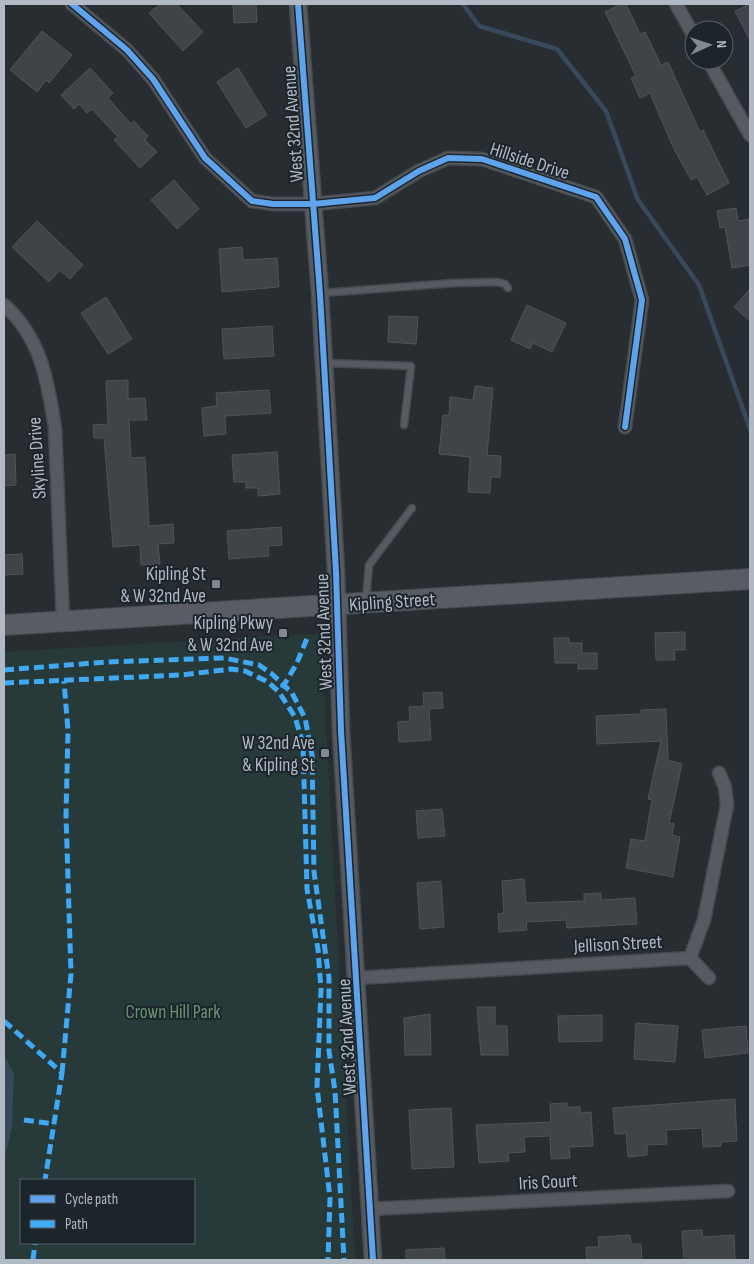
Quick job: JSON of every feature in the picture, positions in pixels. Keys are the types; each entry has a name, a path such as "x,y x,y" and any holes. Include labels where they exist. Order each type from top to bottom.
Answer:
{"main road":[{"name":"Kipling Street","path":"4,625 750,579"}],"street":[{"name":"Hillside Drive","path":"72,4 127,50 153,79 205,158 237,189 252,200 273,204 313,204 375,198 419,171 448,158 482,159 596,197 624,238 642,300 625,427"},
{"name":"West 32nd Avenue","path":"298,4 320,294 338,605 341,731 373,1260"},
{"path":"676,4 685,20"},
{"path":"714,70 750,135"},
{"name":"Skyline Drive","path":"4,305 27,333 39,352 51,399 55,428 63,621"},
{"name":"Jellison Street","path":"357,978 690,958 704,920 727,804 725,787 718,773"},
{"path":"690,958 709,978"},
{"name":"Iris Court","path":"370,1209 728,1191"}],"lane":[{"path":"320,294 454,282 497,282 504,284 508,288"},
{"path":"323,363 411,366 404,425"},
{"path":"366,603 369,565 412,508"}],"green space":[{"name":"Crown Hill Park","path":"321,633 355,1260 4,1260 4,652"}],"water":[{"path":"4,1056 14,1073 12,1127 4,1161"}],"building":[{"path":"160,4 177,4 203,32 183,51 149,13"},
{"path":"233,4 256,4 257,22 234,23"},
{"path":"621,4 626,4 640,34 645,32 661,65 668,62 700,132 703,130 729,183 707,195 697,177 691,180 673,147 650,93 640,98 631,78 636,76 605,12"},
{"path":"750,4 750,40 735,11"},
{"path":"42,31 72,55 49,83 46,80 37,92 10,70"},
{"path":"90,68 113,93 108,98 131,124 134,121 148,136 145,140 157,152 140,168 114,140 118,137 92,109 87,113 79,104 74,109 61,95"},
{"path":"238,68 267,115 246,128 217,82"},
{"path":"174,180 199,209 177,229 151,200"},
{"path":"736,208 738,221 750,219 750,265 732,268 725,227 720,228 717,211"},
{"path":"37,221 83,265 70,279 60,270 49,282 12,247"},
{"path":"242,247 243,260 277,258 279,287 222,292 219,249"},
{"path":"750,289 750,321 734,307"},
{"path":"106,297 132,339 108,354 81,313"},
{"path":"527,305 566,323 552,352 533,343 530,349 511,340"},
{"path":"389,316 418,317 416,344 388,342"},
{"path":"272,326 274,356 224,359 222,329"},
{"path":"128,380 128,399 145,398 147,420 129,420 131,458 145,457 149,526 173,524 174,543 158,544 160,564 141,565 140,545 113,547 104,438 94,438 93,425 108,424 106,381"},
{"path":"475,386 493,388 487,455 501,456 500,477 491,477 490,493 468,492 470,457 439,454 443,415 449,415 450,397 473,400"},
{"path":"269,390 271,413 225,416 226,434 204,436 202,408 217,406 216,393"},
{"path":"277,452 280,494 258,496 258,488 246,488 246,482 234,482 232,455"},
{"path":"15,454 16,485 4,486 4,455"},
{"path":"281,527 282,545 268,546 269,556 229,559 227,531"},
{"path":"22,554 23,574 4,575 4,555"},
{"path":"685,632 685,650 674,650 675,660 656,660 655,633"},
{"path":"554,638 569,638 569,643 582,643 582,653 597,653 597,669 578,669 578,663 555,663"},
{"path":"442,692 443,708 429,709 431,740 399,742 398,722 410,721 409,707 424,706 423,693"},
{"path":"666,709 668,760 682,764 669,823 674,824 672,835 680,837 673,877 626,868 631,839 645,841 652,800 648,799 661,741 597,744 596,716 641,714 641,710"},
{"path":"442,809 445,836 418,838 416,811"},
{"path":"524,879 526,903 584,901 584,894 601,893 601,900 635,898 637,924 567,928 566,920 526,922 527,930 499,932 498,914 504,913 502,881"},
{"path":"441,881 444,927 420,929 417,883"},
{"path":"477,1007 495,1007 495,1026 507,1026 508,1055 481,1055"},
{"path":"430,1014 431,1055 405,1055 404,1018"},
{"path":"602,1015 602,1041 559,1042 558,1016"},
{"path":"636,1023 678,1026 675,1062 634,1059"},
{"path":"746,1026 748,1053 705,1058 702,1030"},
{"path":"735,1099 737,1141 721,1142 721,1146 703,1147 702,1128 666,1130 667,1144 647,1145 647,1155 628,1157 626,1133 615,1134 613,1108"},
{"path":"567,1103 567,1107 580,1107 580,1113 591,1112 593,1146 569,1147 570,1158 551,1159 550,1136 524,1137 525,1152 508,1153 509,1161 479,1163 476,1125 551,1122 550,1104"},
{"path":"451,1108 454,1167 412,1169 409,1110"},
{"path":"702,1230 703,1237 734,1235 735,1260 684,1260 682,1231"},
{"path":"630,1235 631,1244 641,1244 642,1260 587,1260 586,1247 599,1247 598,1237"},
{"path":"444,1248 445,1260 406,1260 406,1250"}],"waterway":[{"path":"463,4 479,26 557,49 606,111 638,200 699,285 750,429"}],"marked path":[{"path":"282,688 296,665 308,636"},
{"path":"4,670 106,662 224,658 259,665 272,674 292,693 305,718 312,755 314,872 329,978 329,1051 335,1091 344,1260"},
{"path":"4,683 181,675 231,669 245,671 268,682 279,692 295,717 303,744 307,889 318,949 321,990 317,1087 330,1198 328,1260"},
{"path":"62,1073 71,974 66,815 68,731 64,681"},
{"path":"4,1021 62,1073 45,1179"},
{"path":"24,1120 54,1124"},
{"path":"33,1260 35,1244"}],"cycle path":[{"path":"72,4 127,50 153,79 205,158 252,201 273,204 313,204 375,198 419,171 448,158 482,159 596,197 625,239 642,300 625,427"},
{"path":"298,4 320,294 336,572 341,731 373,1260"}],"place":[{"name":"Kipling St & W 32nd Ave","path":"216,584"},
{"name":"Kipling Pkwy & W 32nd Ave","path":"283,633"},
{"name":"W 32nd Ave & Kipling St","path":"325,753"}]}
